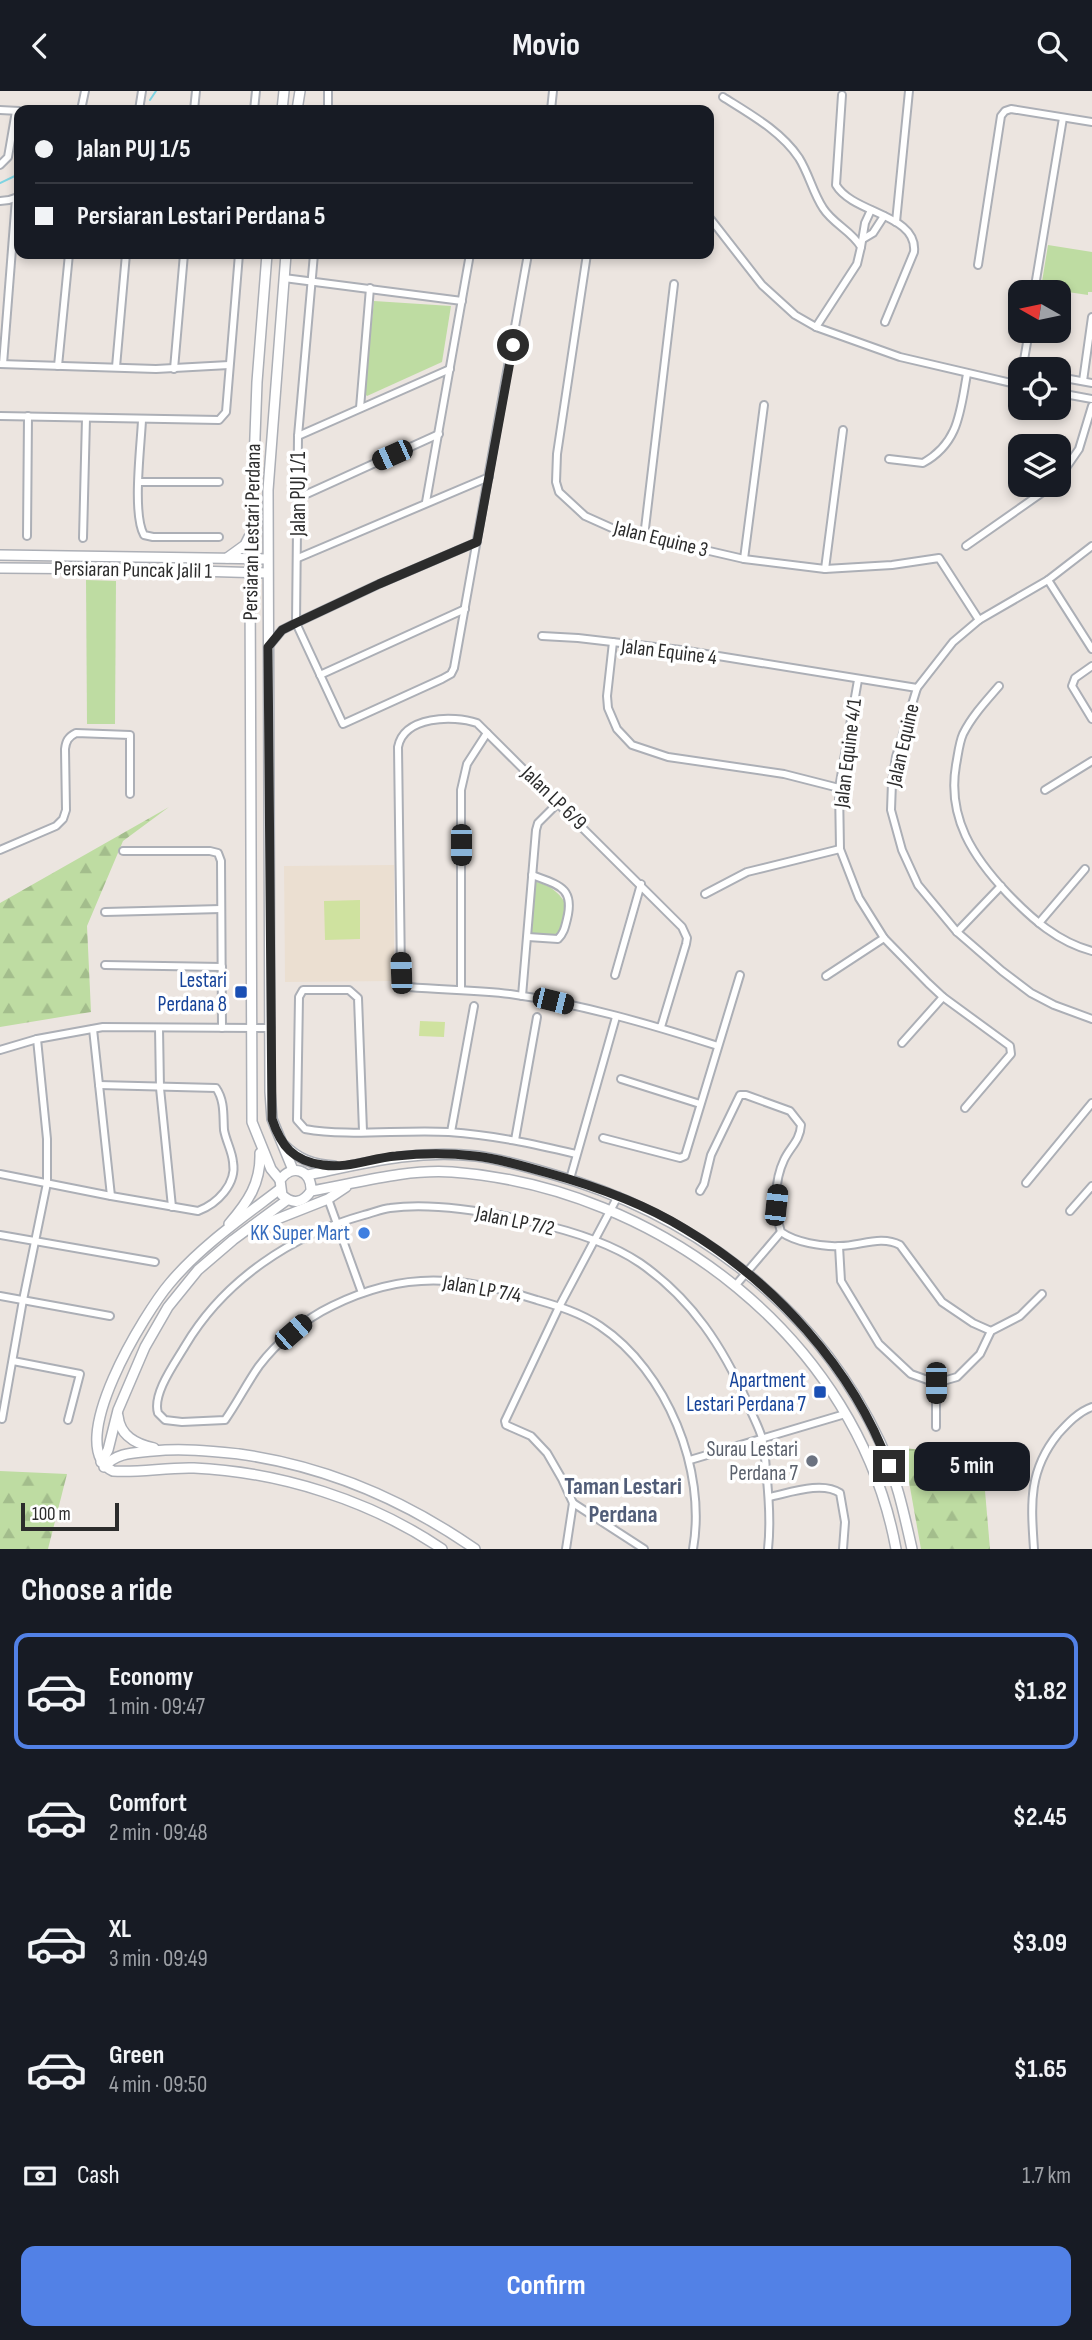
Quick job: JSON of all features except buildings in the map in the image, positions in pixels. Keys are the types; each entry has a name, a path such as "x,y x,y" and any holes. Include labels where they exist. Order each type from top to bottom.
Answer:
{"main road":[{"name":"Persiaran Lestari Perdana","path":"267,259 257,382 250,559 252,1122 260,1148 280,1185"},
{"name":"Persiaran Lestari Perdana","path":"286,259 271,430 267,621 272,1119 293,1170"},
{"path":"226,559 245,545 251,531"},
{"name":"Persiaran Puncak Jalil 1","path":"0,555 267,559"},
{"name":"Persiaran Puncak Jalil 1","path":"0,568 267,573"},
{"path":"232,573 250,595"},
{"path":"250,815 269,813"},
{"path":"279,1140 293,1154 309,1162 342,1167"},
{"path":"260,1148 259,1179 241,1210 170,1283 131,1342 112,1382 97,1424 95,1443 103,1464 120,1472 195,1468 237,1472 286,1482 331,1494 370,1509 442,1549"},
{"path":"308,1175 395,1156 477,1156 570,1179 618,1196 685,1229 747,1273 794,1317 831,1360 859,1401 881,1443 898,1488 912,1549"},
{"path":"211,1243 280,1185 285,1174 293,1170 308,1175 311,1191"},
{"path":"103,1464 118,1410 145,1347 168,1307 198,1270 233,1240 287,1200 301,1201 311,1191 395,1174 450,1172 531,1186 610,1211 675,1242 758,1305 789,1336 816,1370 845,1414 881,1492 896,1549"},
{"path":"250,1229 328,1199 350,1184"},
{"path":"280,1185 287,1200"},
{"path":"118,1410 121,1428 128,1437 145,1446 162,1450"},
{"path":"103,1464 120,1455 162,1450 203,1450 283,1461 328,1473 371,1489 416,1511 475,1549"}],"street":[{"path":"896,222 909,91"},
{"path":"842,95 836,185 841,194 850,201 896,222 913,237 914,252 885,322"},
{"path":"723,97 780,137 799,159 822,207 861,247"},
{"path":"978,265 1001,116 1011,109 1092,122"},
{"path":"1036,280 1063,118"},
{"path":"3,163 10,152 14,132"},
{"path":"816,327 857,264 865,223 871,210"},
{"path":"863,239 873,233 884,216"},
{"path":"714,223 762,285 794,315 816,327 879,351 967,375 1008,383"},
{"path":"14,239 2,364 174,369 229,365"},
{"path":"58,366 69,259"},
{"path":"116,367 126,259"},
{"path":"174,369 184,259"},
{"path":"0,416 214,421 224,417 239,259"},
{"name":"Jalan PUJ 1/1","path":"314,259 298,436 296,623 343,724 451,674 465,609"},
{"path":"426,502 469,259"},
{"path":"320,675 465,609 527,259"},
{"name":"Jalan Equine 3","path":"586,259 560,425 556,482 559,492 585,516 614,529 644,537 744,559 825,569 892,565 939,558 979,620"},
{"path":"284,278 462,301"},
{"path":"644,537 674,284"},
{"path":"360,408 370,288"},
{"path":"1083,381 1092,317"},
{"path":"298,436 450,369"},
{"path":"890,459 922,463 946,446 960,409 967,375"},
{"path":"1071,379 1092,383"},
{"path":"1071,395 1092,399"},
{"path":"744,559 764,405"},
{"path":"1071,461 1079,449 1092,405"},
{"path":"27,536 29,416"},
{"path":"83,538 86,418"},
{"path":"142,419 139,482 140,520 144,535 219,537"},
{"path":"825,569 843,430"},
{"path":"298,498 439,434"},
{"path":"298,558 489,477"},
{"path":"139,482 219,482"},
{"path":"966,546 1036,497"},
{"path":"268,647 282,630 477,542"},
{"name":"Jalan Equine","path":"1092,546 1048,580 979,620 953,642 917,688 896,757 891,810 902,850 918,885 957,932 1031,993 1092,1019"},
{"path":"1048,580 1092,649"},
{"path":"267,621 282,630"},
{"path":"541,636 612,642"},
{"name":"Jalan Equine 4","path":"839,788 784,774 668,757 632,745 617,729 608,708 612,642 917,688"},
{"path":"1092,666 1075,678 1072,686 1092,719"},
{"name":"Jalan Equine 4/1","path":"858,680 839,788 840,849 859,898 884,937 943,997 1012,1050 965,1108"},
{"path":"999,686 963,734 954,775 953,796 966,840 1001,886 1039,923 1065,941 1092,951"},
{"name":"Jalan LP 6/9","path":"461,989 409,987 404,984 401,961 398,747 407,730 444,719 477,723 682,927 687,938 686,944 661,1027"},
{"path":"0,850 56,826 63,819 66,810 66,741 76,733 130,735 130,794"},
{"path":"487,733 467,764 461,790 461,989 553,1001 661,1027 718,1046"},
{"path":"1045,790 1092,761"},
{"path":"522,996 538,823 559,802"},
{"path":"705,894 747,872 840,849"},
{"path":"123,851 218,853 221,861 222,1028"},
{"path":"1039,923 1085,869"},
{"path":"528,937 558,939 563,935 570,906 570,899 563,890 532,875"},
{"path":"615,975 641,884"},
{"path":"957,932 1001,886"},
{"path":"105,912 221,909"},
{"path":"826,977 884,937"},
{"path":"106,965 222,967"},
{"path":"603,1138 683,1158 740,975"},
{"path":"363,1131 358,998 349,990 308,989 300,993 298,1002 297,1120 301,1126 308,1130 363,1131 451,1132 514,1140 576,1154"},
{"path":"902,1043 943,997"},
{"path":"451,1132 474,1006"},
{"path":"514,1140 537,1017"},
{"path":"570,1179 617,1017"},
{"path":"159,1028 160,1088 172,1207"},
{"path":"0,1050 37,1039 93,1029 271,1028"},
{"path":"93,1029 111,1196"},
{"path":"2,1419 47,1183 47,1139 37,1039"},
{"path":"621,1079 700,1104"},
{"path":"0,1174 198,1211 209,1207 228,1188 234,1170 233,1160 217,1089 99,1085"},
{"path":"699,1191 704,1184 711,1155 740,1095 790,1111 801,1125 800,1135 784,1160 778,1180 776,1205 781,1232 789,1239 839,1246 871,1241 894,1242 900,1245 942,1302 973,1323 991,1331"},
{"path":"1026,1183 1092,1103"},
{"path":"1070,1211 1092,1186"},
{"path":"618,1196 559,1307 505,1421 506,1425 531,1436 547,1453 573,1503 643,1549"},
{"path":"328,1199 362,1293"},
{"name":"Jalan LP 7/2","path":"161,1418 156,1407 157,1397 200,1323 261,1262 336,1223 390,1208 431,1207 505,1215 595,1241 637,1261 661,1278 687,1304 725,1354 762,1438 771,1527 768,1549"},
{"path":"735,1286 781,1232"},
{"path":"0,1235 155,1262"},
{"path":"839,1246 841,1281 879,1344 911,1374 936,1383 957,1377 980,1354 991,1331 1020,1316 1042,1294"},
{"name":"Jalan LP 7/4","path":"161,1418 182,1422 225,1420 258,1367 282,1342 304,1322 362,1293 399,1282 427,1280 457,1281 498,1289 559,1307 599,1325 620,1341 637,1360 662,1394 690,1460 696,1526 693,1549"},
{"path":"0,1296 110,1316"},
{"path":"13,1361 80,1374 68,1420"},
{"path":"936,1383 936,1427"},
{"path":"1034,1549 1031,1513 1033,1487 1039,1463 1062,1430 1075,1417 1092,1407"},
{"path":"690,1460 845,1414"},
{"path":"769,1497 808,1489 834,1489 840,1493 845,1523 842,1549"},
{"path":"566,1549 573,1503"}],"shaded area":[{"path":"394,865 394,981 285,982 284,866"}],"green space":[{"path":"1048,245 1092,252 1092,292 1088,292 1088,295 1071,292 1071,280 1042,280"},
{"path":"374,301 451,306 442,362 367,396 364,393"},
{"path":"86,580 116,581 115,724 87,724"},
{"path":"169,807 123,841 87,926 91,1012 0,1027 0,903"},
{"path":"533,881 552,889 566,904 560,931 554,936 531,933"},
{"path":"360,900 360,939 325,940 324,901"},
{"path":"420,1021 445,1022 444,1037 419,1036"},
{"path":"903,1448 982,1456 990,1549 921,1549"},
{"path":"0,1471 67,1474 48,1549 0,1549"}],"waterway":[{"path":"150,100 156,91"},
{"path":"0,183 14,176"}],"place":[{"name":"Lestari Perdana 8","path":"241,992"},
{"name":"KK Super Mart","path":"364,1233"},
{"name":"Apartment Lestari Perdana 7","path":"820,1392"},
{"name":"Surau Lestari Perdana 7","path":"812,1461"}],"district":[{"name":"Taman Lestari Perdana","path":"623,1500"}],"route":[{"path":"513,345 477,542 282,630 268,647 270,1092 272,1119 279,1140 293,1154 309,1162 342,1167 395,1156 451,1154 510,1162 570,1179 646,1208 685,1229 723,1255 747,1273 794,1317 831,1360 859,1401 881,1443 889,1466"}]}
